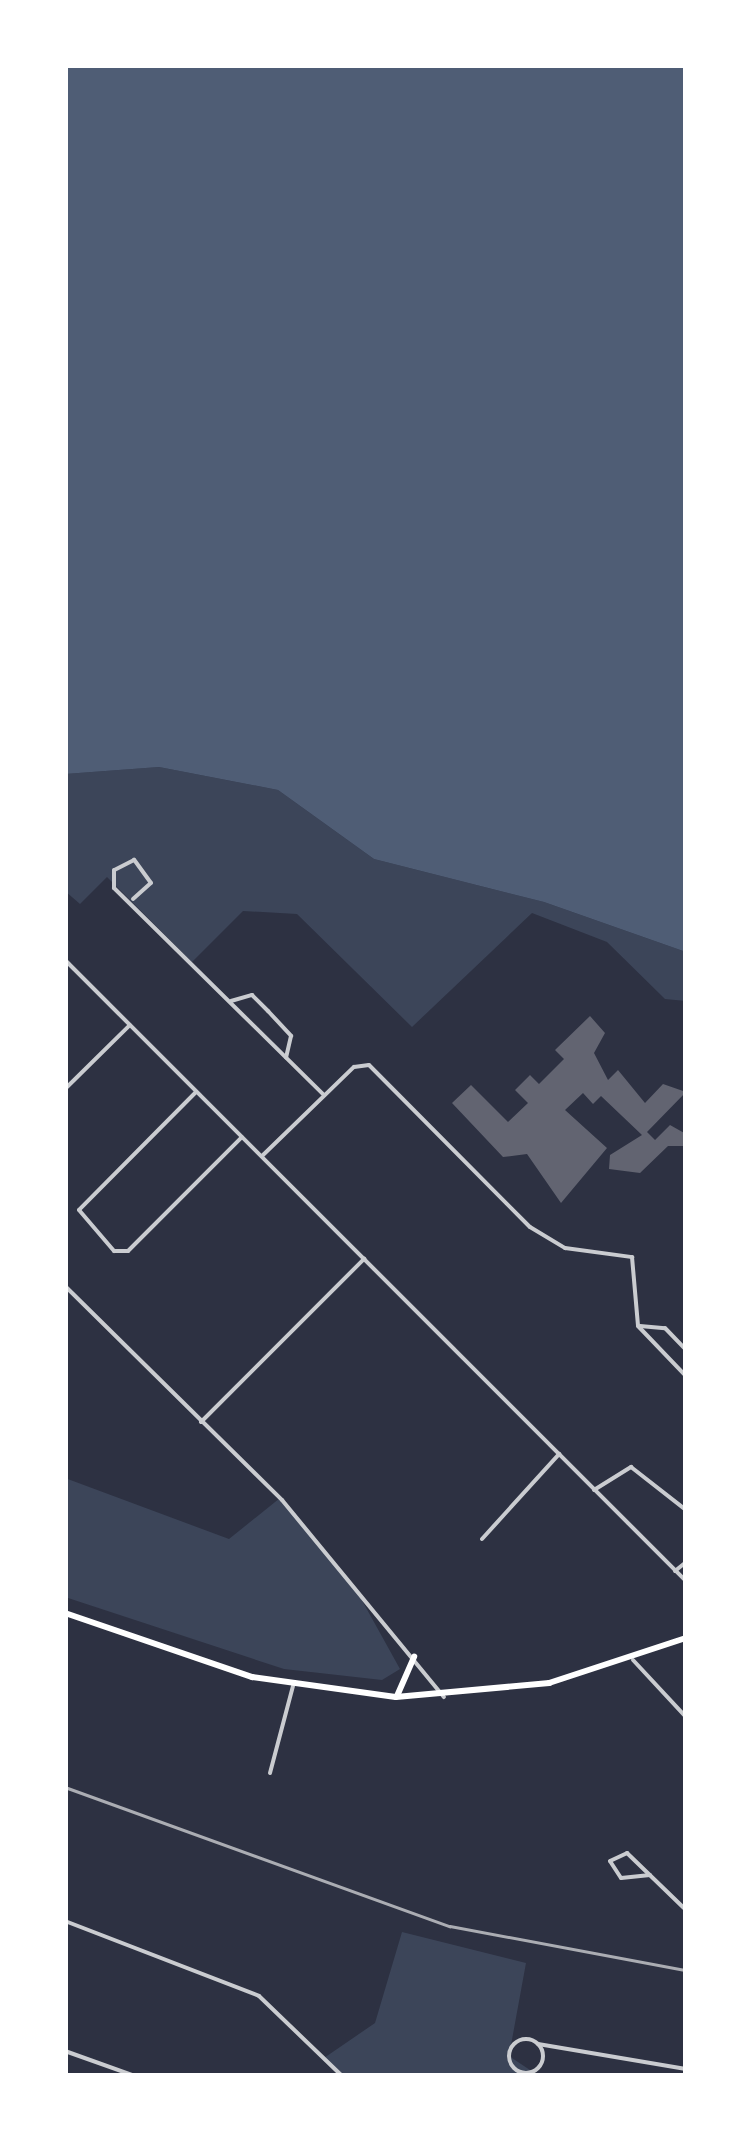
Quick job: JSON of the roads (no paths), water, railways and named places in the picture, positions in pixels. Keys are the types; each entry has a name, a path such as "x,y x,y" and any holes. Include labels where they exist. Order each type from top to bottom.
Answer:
{"main road":[{"path":"65,1613 293,1686 396,1697 444,1697 549,1684 632,1660 686,1638"},
{"path":"396,1697 413,1677 414,1657"}],"street":[{"path":"133,900 151,883 134,860 112,880 324,1095"},
{"path":"65,960 686,1581"},
{"path":"231,1001 252,996 268,1011 290,1036 286,1057"},
{"path":"65,1088 130,1025"},
{"path":"262,1157 354,1067 368,1066 530,1227 564,1248 632,1257 638,1326 686,1376"},
{"path":"196,1092 79,1210 114,1251 128,1251 242,1137"},
{"path":"201,1422 364,1259"},
{"path":"65,1286 282,1500 444,1697"},
{"path":"638,1326 665,1328 686,1350"},
{"path":"482,1539 559,1454"},
{"path":"594,1490 631,1467 686,1510"},
{"path":"675,1571 686,1562"},
{"path":"632,1660 686,1717"},
{"path":"270,1773 293,1686"},
{"path":"650,1875 621,1878 610,1861 627,1853 650,1875 686,1910"},
{"path":"65,1922 259,1996 342,2076"},
{"path":"538,2044 537,2069 512,2066 517,2042 538,2044 671,2069 686,2068"},
{"path":"65,2051 115,2073 135,2076"},
{"path":"664,2076 671,2069"}],"tram line":[{"path":"65,1787 450,1926 686,1970"}]}
